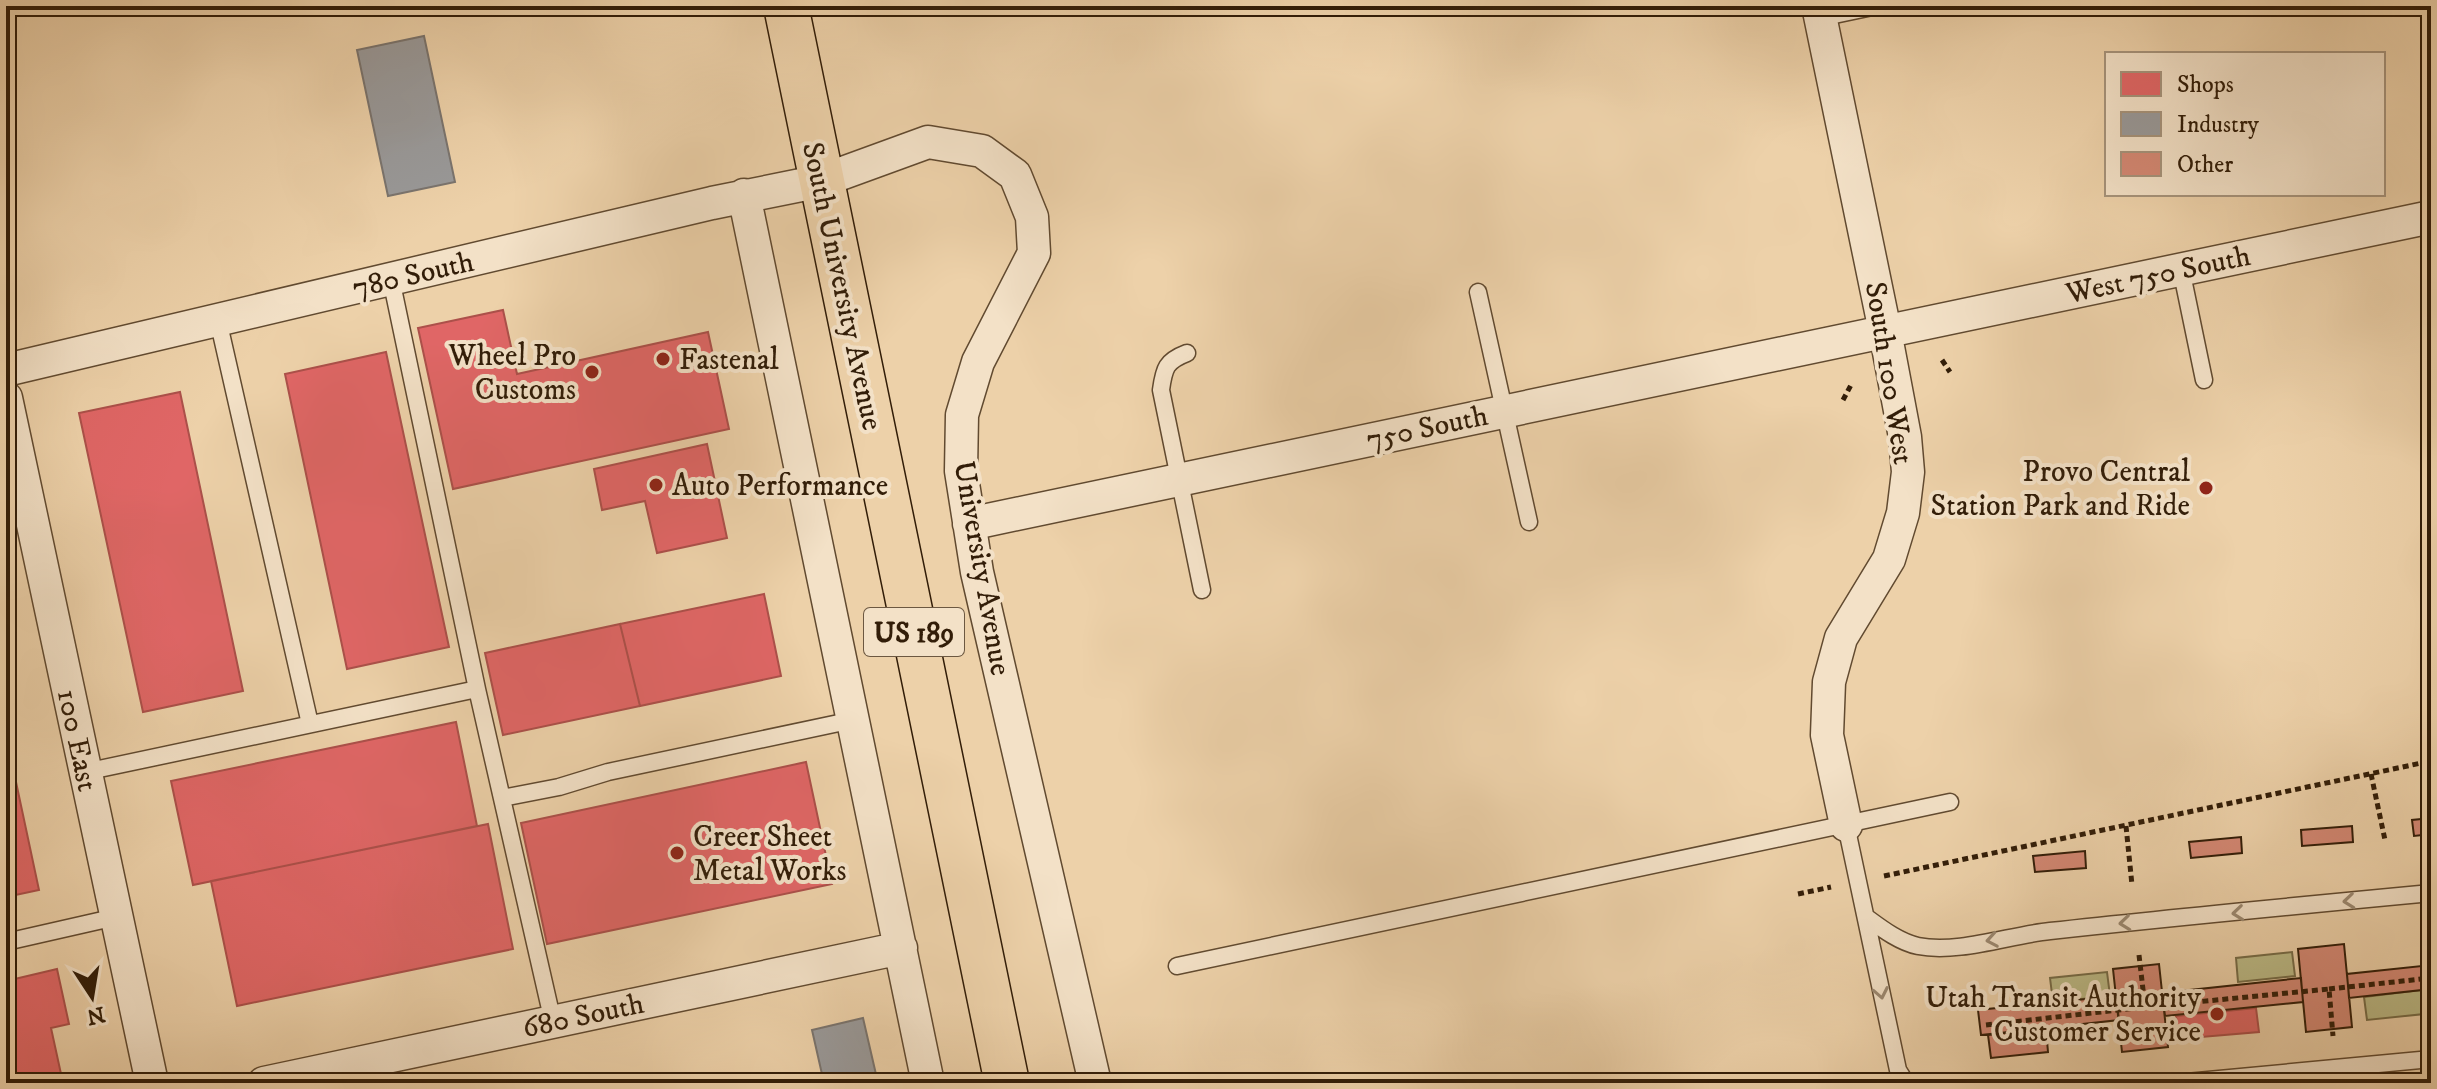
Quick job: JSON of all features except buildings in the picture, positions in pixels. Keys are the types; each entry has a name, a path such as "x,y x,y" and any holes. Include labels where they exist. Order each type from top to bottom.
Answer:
{"highway":[{"name":"South University Avenue","path":"787,6 1007,1083"}],"street":[{"name":"South 100 West","path":"1819,12 1885,331 1905,437 1908,472 1903,513 1889,559 1841,638 1829,682 1827,735 1846,825"},
{"name":"University Avenue","path":"821,181 928,142 982,151 1015,175 1032,217 1034,253 978,362 962,415 961,471 977,572 1095,1083"},
{"name":"780 South","path":"6,370 744,195 821,181"},
{"path":"744,195 928,1083"},
{"name":"West 750 South","path":"1885,331 2431,217"},
{"name":"750 South","path":"969,524 1885,331"},
{"name":"100 East","path":"7,403 152,1083"},
{"name":"680 South","path":"264,1083 901,948"}],"lane":[{"path":"1819,12 1877,6"},
{"path":"2181,269 2204,380"},
{"path":"391,279 477,689 553,1022"},
{"path":"1478,292 1529,522"},
{"path":"218,320 310,724"},
{"path":"1187,353 1175,357 1163,370 1161,390 1202,590"},
{"path":"85,772 477,689"},
{"path":"502,798 853,720"},
{"path":"1177,966 1950,802"},
{"name":"South 100 West","path":"1846,825 1898,1070 1906,1083"},
{"path":"1866,917 1889,934 1916,946 1937,947 2041,932 2431,893"},
{"path":"6,942 116,917"},
{"path":"2176,1083 2431,1059"}],"path":[{"path":"1942,360 1950,372"},
{"path":"1843,400 1851,385"},
{"path":"1882,877 2431,761"},
{"path":"2371,774 2385,840"},
{"path":"2126,826 2132,885"},
{"path":"1798,894 1831,887"},
{"path":"2139,955 2145,1007"},
{"path":"1986,1025 2431,978"},
{"path":"2329,989 2333,1036"}],"shaded area":[{"path":"2292,952 2295,976 2238,982 2236,958"},
{"path":"2107,972 2110,996 2053,1002 2050,978"},
{"path":"2421,990 2424,1014 2367,1020 2364,997"}],"place":[{"name":"Fastenal","path":"663,359"},
{"name":"Wheel Pro Customs","path":"592,372"},
{"name":"Auto Performance","path":"656,485"},
{"name":"Provo Central Station Park and Ride","path":"2206,488"},
{"name":"Creer Sheet Metal Works","path":"677,853"},
{"name":"Utah Transit Authority Customer Service","path":"2217,1014"}]}
